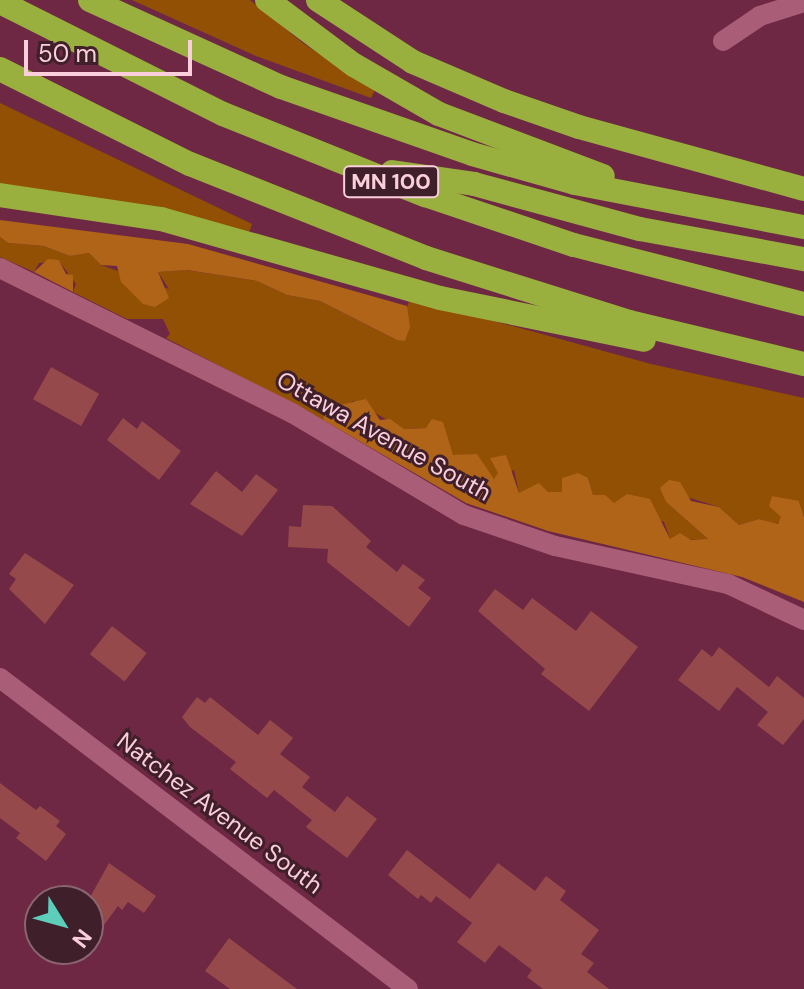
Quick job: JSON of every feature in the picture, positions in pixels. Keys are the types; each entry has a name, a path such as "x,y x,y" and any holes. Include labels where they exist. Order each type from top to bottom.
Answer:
{"highway":[{"path":"90,0 184,46 379,124 575,183 647,194 804,227"},
{"path":"318,0 413,62 504,101 579,127 804,189"},
{"name":"MN 100","path":"0,2 177,93 351,166 574,245 804,304"},
{"path":"276,8 354,65 439,114 647,194"},
{"name":"MN 100","path":"0,69 190,164 426,258 629,322 804,365"},
{"path":"351,166 474,184 640,229 804,259"},
{"path":"0,195 161,219 567,328 804,365"},
{"path":"0,203 54,202"}],"street":[{"path":"723,41 760,16 804,2"},
{"name":"Ottawa Avenue South","path":"0,268 292,413 464,515 555,546 728,584 804,620"},
{"name":"Natchez Avenue South","path":"0,678 408,989"}],"shaded area":[{"path":"132,0 250,0 304,44 375,90 371,98 256,56"},
{"path":"0,103 252,224 249,233 161,208 0,184"},
{"path":"0,220 188,244 407,306 410,327 405,341 397,340 320,301 287,295 257,281 187,270 158,272 169,298 155,307 143,304 121,282 117,266 101,265 89,253 70,256 44,246 8,243 0,237"},
{"path":"0,237 8,243 44,246 70,256 89,253 101,265 169,289 158,272 186,270 257,281 287,295 320,301 397,340 410,298 651,364 804,398 804,517 799,501 777,524 759,519 739,525 719,507 684,496 666,502 709,540 670,539 664,522 593,495 588,478 562,492 519,493 514,470 495,479 453,455 426,428 404,429 353,401 323,420 166,338 170,334 163,319 127,319 73,292 76,284 59,261 39,263 34,272 0,257"},
{"path":"48,259 59,260 66,274 73,275 73,292 34,272"},
{"path":"366,399 380,420 390,419 404,429 426,428 432,419 443,422 453,455 477,454 494,479 498,473 490,458 506,455 519,493 539,483 548,492 562,492 562,478 578,473 588,478 593,495 605,495 614,503 627,494 650,499 670,539 680,533 691,540 708,539 666,502 660,488 669,480 680,482 691,501 719,507 739,525 759,519 778,524 781,517 769,506 772,496 799,501 804,517 804,602 742,577 548,531 466,503 323,420 327,408"}],"building":[{"path":"51,367 99,394 81,426 33,399"},
{"path":"123,418 137,429 142,421 181,451 159,480 107,440"},
{"path":"216,471 242,492 256,474 278,490 242,536 190,504"},
{"path":"303,505 332,506 371,541 366,547 397,572 403,564 425,580 418,588 431,598 409,627 327,562 328,549 288,547 289,526 301,527"},
{"path":"25,553 74,585 45,624 9,589 16,579 9,574"},
{"path":"495,589 523,610 532,598 576,631 591,611 638,647 589,711 541,674 545,669 478,611"},
{"path":"112,626 147,653 125,681 90,654"},
{"path":"719,647 769,687 777,676 804,698 804,719 783,745 757,725 768,712 737,687 719,711 678,680 702,649 712,657"},
{"path":"197,697 205,703 210,697 258,735 270,720 293,738 280,754 310,777 302,787 335,812 347,796 377,819 347,858 306,827 312,820 274,790 267,798 230,769 236,762 190,727 182,717"},
{"path":"0,783 36,810 40,806 60,821 56,826 66,834 46,861 16,838 20,833 0,818"},
{"path":"407,850 470,899 498,863 535,891 546,876 566,891 560,900 599,930 581,954 594,963 587,972 609,989 543,989 527,977 532,970 499,945 485,963 457,942 472,923 436,896 431,903 421,895 418,899 388,875"},
{"path":"109,863 156,896 144,913 128,902 122,910 118,906 104,925 104,885 97,885"},
{"path":"229,938 297,989 230,989 205,971"}]}
